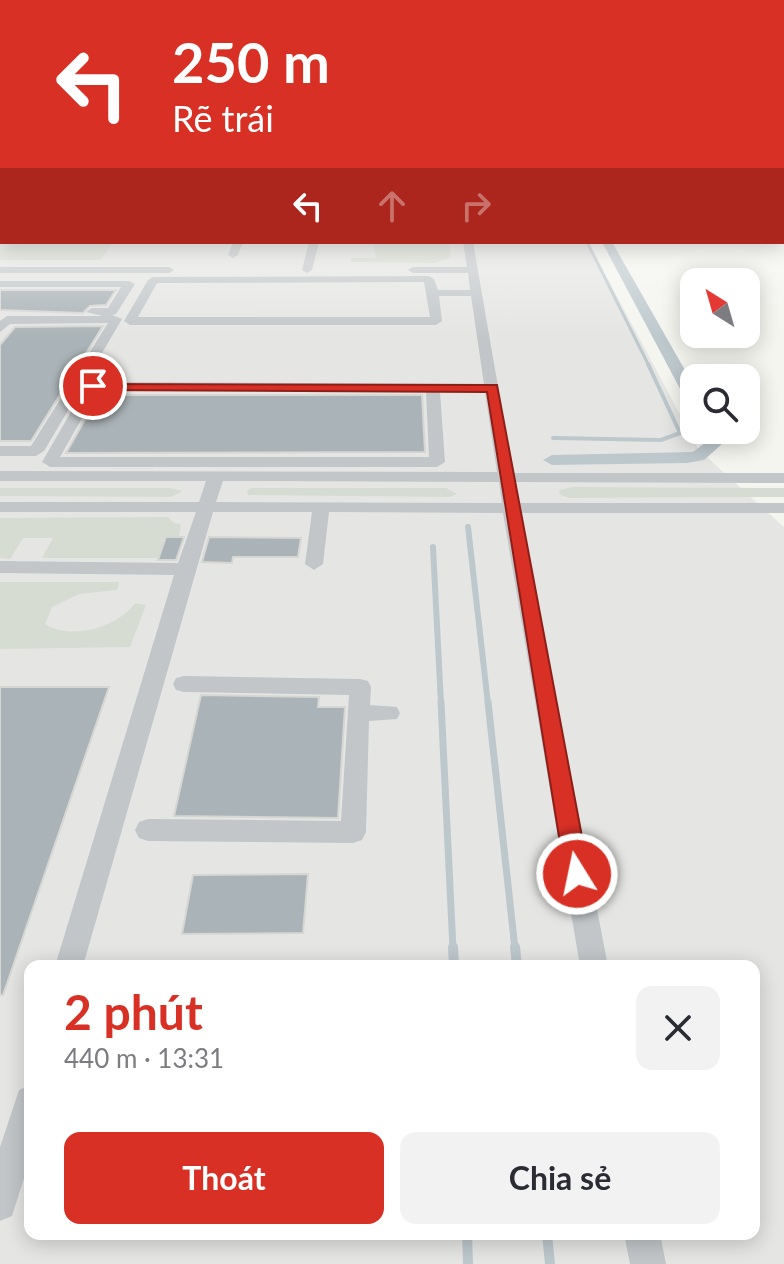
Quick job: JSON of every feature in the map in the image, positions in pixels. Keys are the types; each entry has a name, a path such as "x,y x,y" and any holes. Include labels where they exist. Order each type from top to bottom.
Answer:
{"street":[{"path":"233,255 237,244"},
{"path":"307,270 314,244"},
{"path":"321,270 324,244"},
{"path":"468,244 511,508 593,960"},
{"path":"0,270 473,270"},
{"path":"429,279 433,293 436,321 130,321 153,280 429,279"},
{"path":"0,284 129,284 112,312 0,311"},
{"path":"433,293 477,293"},
{"path":"0,328 7,320 116,319 36,451 0,451"},
{"path":"433,388 437,462 50,462 93,386 492,388"},
{"path":"0,476 784,478"},
{"path":"71,960 185,569 216,477"},
{"path":"0,507 784,508"},
{"path":"314,564 321,507"},
{"path":"0,567 185,569"},
{"path":"148,830 353,832 360,687 184,684"},
{"path":"359,713 389,713"},
{"path":"0,1204 24,1122"},
{"path":"643,1240 648,1264"}],"shaded area":[{"path":"0,244 589,244 680,414 680,444 696,444 784,527 784,1264 0,1264"},
{"path":"0,244 112,244 101,260 0,260"},
{"path":"373,244 449,244 451,257 435,263 351,262 351,258 376,258"},
{"path":"572,487 784,488 784,497 569,498 559,494 560,490"},
{"path":"0,488 169,488 183,491 171,497 0,496"},
{"path":"446,488 457,494 449,497 248,495 247,490"},
{"path":"168,517 174,523 181,524 179,536 165,536 158,558 42,558 53,538 23,538 10,559 0,558 0,518"},
{"path":"0,582 119,582 117,590 79,594 52,607 45,624 67,631 106,625 118,619 135,603 146,605 130,647 0,649"}],"building":[{"path":"0,290 116,290 106,305 90,306 83,313 0,310"},
{"path":"103,326 31,441 0,441 0,345 15,327"},
{"path":"99,395 422,395 425,452 66,453"},
{"path":"166,537 184,537 176,560 158,560"},
{"path":"209,537 301,538 298,557 233,557 232,563 202,562"},
{"path":"0,687 109,687 3,995 0,995"},
{"path":"201,695 319,697 318,707 345,707 338,818 174,816"},
{"path":"308,874 303,933 182,934 193,875"}],"waterway":[{"path":"588,244 648,364"},
{"path":"608,244 680,375"},
{"path":"553,438 661,440 680,433 648,364"},
{"path":"552,460 687,458 698,456 714,444"},
{"path":"468,527 488,704"},
{"path":"433,547 441,704"},
{"path":"441,702 453,949"},
{"path":"488,702 515,949"},
{"path":"453,947 454,960"},
{"path":"515,947 516,960"},
{"path":"467,1240 468,1264"},
{"path":"548,1240 550,1264"}],"route":[{"path":"93,386 492,388 577,874"}]}
